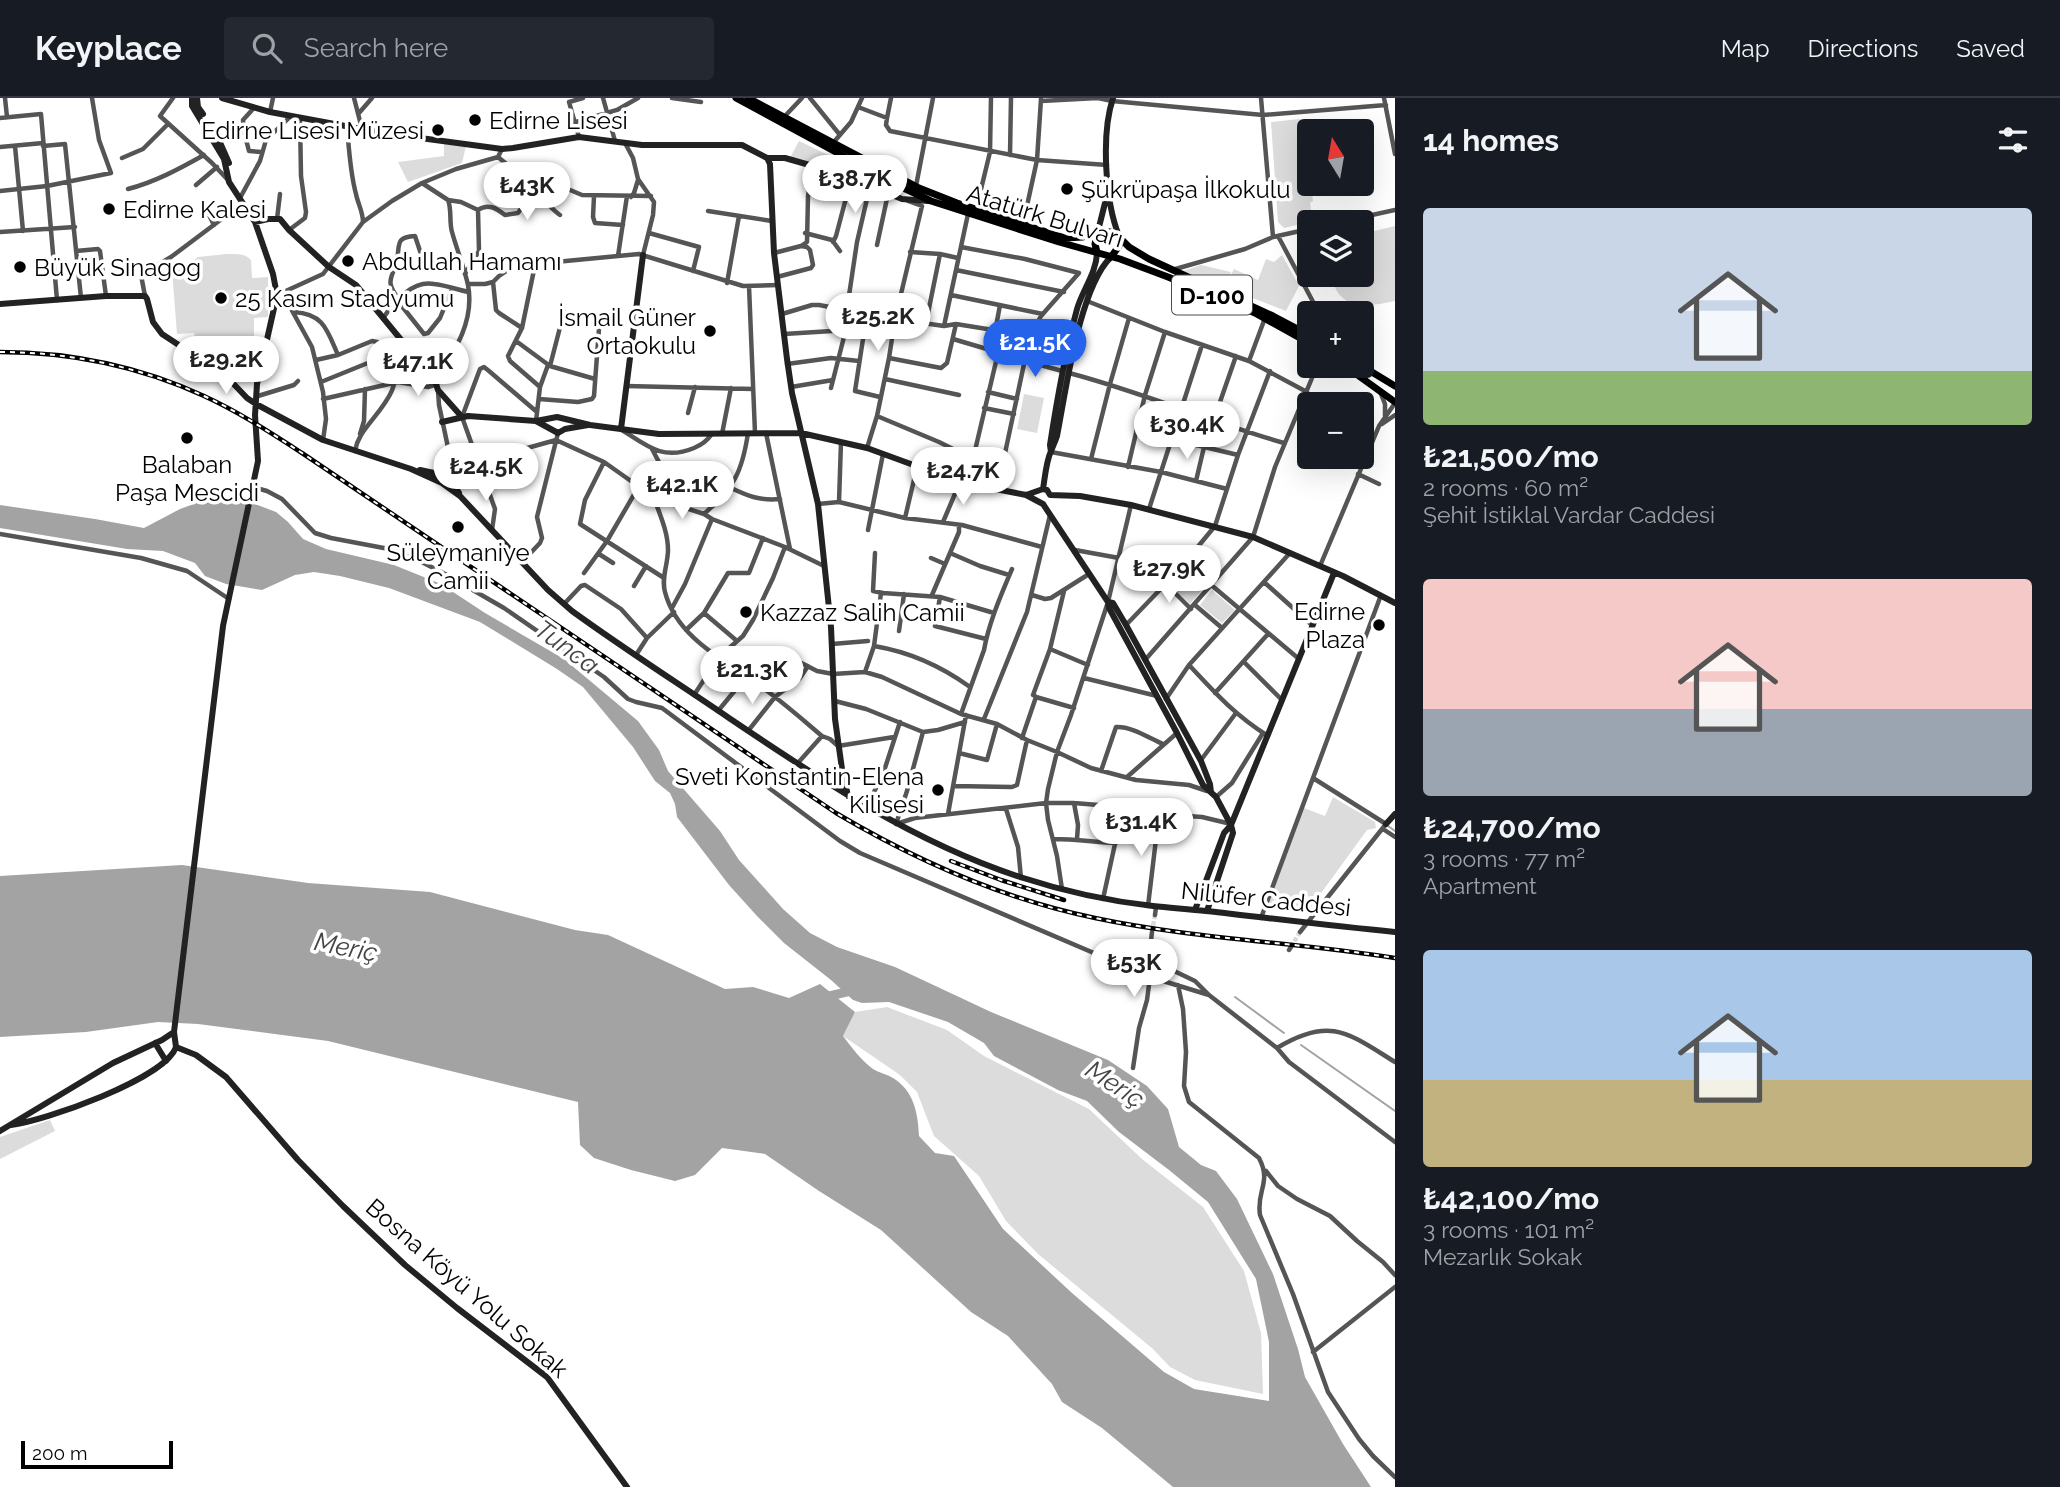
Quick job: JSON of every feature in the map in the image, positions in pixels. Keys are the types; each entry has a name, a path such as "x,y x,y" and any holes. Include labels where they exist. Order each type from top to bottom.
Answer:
{"main road":[{"path":"11,1125 46,1118 114,1090 166,1062 176,1047 174,1032 216,674 258,461 255,415 257,384 276,298 273,274 256,222 229,182 224,159 192,106 194,98"},
{"path":"222,98 270,113 502,149 579,137 642,145 742,145 767,158 785,158 813,166 902,199 931,201"},
{"name":"Atatürk Bulvarı","path":"736,98 931,201 1065,238 1109,231 1119,236 1129,247 1172,271 1297,329"},
{"name":"Atatürk Bulvarı","path":"748,98 916,187 972,212 1168,277 1265,318 1297,336"},
{"path":"1084,300 1104,264 1119,246 1108,186 1107,124 1112,100"},
{"path":"767,158 770,164 775,253 791,387 818,504 832,644 838,746 848,796"},
{"path":"1108,186 1095,244 1095,266 1066,372 1056,438 1041,490 1036,497 1075,550 1108,602 1203,785 1214,794"},
{"path":"256,222 281,219 289,230 329,267 356,285 462,416"},
{"path":"621,429 643,255"},
{"path":"0,296 0,304 106,296 145,296 153,322 162,334 226,376 256,404 323,440 411,469 441,482 460,496"},
{"path":"1374,373 1395,386"},
{"path":"1362,378 1395,403"},
{"path":"241,392 257,384"},
{"path":"442,422 462,416 536,421 559,418 659,434 801,433 867,448 960,482 1026,495 1040,503 1048,502 1050,495 1047,490 1026,495"},
{"path":"559,418 566,423 565,429"},
{"path":"555,435 551,423 559,418"},
{"path":"536,421 555,435"},
{"path":"555,435 565,429 590,425"},
{"path":"411,469 448,474"},
{"path":"441,482 439,477 448,474"},
{"path":"448,474 460,496"},
{"path":"1050,495 1080,496 1131,505 1253,537 1395,603"},
{"name":"Nilüfer Caddesi","path":"460,496 564,604 797,764 896,824 957,853 1021,878 1153,909 1207,911 1395,932"},
{"path":"1195,910 1224,833 1231,825 1265,734 1282,700 1334,573"},
{"path":"1108,602 1113,603 1126,625 1201,761 1214,794 1231,825 1233,833 1207,911"},
{"path":"1384,827 1395,814"},
{"path":"0,1130 113,1063 174,1032"},
{"path":"155,1043 166,1062"},
{"name":"Bosna Köyü Yolu Sokak","path":"176,1047 196,1055 226,1077 298,1160 405,1265 547,1377 627,1487"}],"street":[{"path":"5,98 7,117"},
{"path":"0,191 47,186 111,173 99,140 92,98"},
{"path":"173,98 160,116 217,167 229,182"},
{"path":"270,113 273,98"},
{"path":"354,98 362,129"},
{"path":"359,114 372,98"},
{"path":"579,137 569,102 583,98"},
{"path":"603,98 615,141"},
{"path":"576,122 631,104 638,98"},
{"path":"672,98 701,102"},
{"path":"784,117 802,98"},
{"path":"810,98 840,135"},
{"path":"833,143 851,122 862,98"},
{"path":"891,98 886,125 890,131 1037,160 1107,165"},
{"path":"916,187 933,98"},
{"path":"944,326 958,258 990,152 991,98"},
{"path":"1010,155 1011,98"},
{"path":"1023,225 1037,160 1041,99 1098,98 1263,115 1385,106"},
{"path":"1261,98 1276,237 1312,301"},
{"path":"1384,98 1395,154"},
{"path":"858,107 887,118"},
{"path":"253,109 243,120 244,132 249,151 262,152"},
{"path":"0,118 41,114 57,300"},
{"path":"145,296 141,275 171,257 242,200 260,161 266,140 291,116"},
{"path":"289,230 305,218 306,212 301,176 300,118"},
{"path":"122,159 143,149 168,124"},
{"path":"347,126 351,170 363,222"},
{"path":"624,143 629,149 638,179 654,202 643,255"},
{"path":"0,147 65,144 81,298"},
{"path":"15,146 23,231"},
{"path":"276,298 323,274 363,222 392,201 422,183 456,169 498,157 502,149"},
{"path":"128,190 175,172 204,155"},
{"path":"498,157 522,177 563,187 582,195 651,196"},
{"path":"775,253 807,242 805,233 813,166"},
{"path":"196,185 217,167"},
{"path":"834,242 851,178"},
{"path":"618,256 629,197 634,193 638,179"},
{"path":"478,210 489,206 505,215 517,213 527,200 530,180"},
{"path":"422,183 448,200 461,202 478,210"},
{"path":"831,388 847,328 857,242 870,186"},
{"path":"530,190 539,194 560,215"},
{"path":"277,219 281,194"},
{"path":"877,246 888,194"},
{"path":"594,196 595,223 623,225"},
{"path":"867,448 877,416 894,319 922,206 902,199"},
{"path":"448,200 450,227 468,284 467,316 463,335 436,385 448,474 555,435 604,462 654,497 788,548 824,566"},
{"path":"203,203 214,225"},
{"path":"465,274 478,251 478,210"},
{"path":"1374,215 1395,210"},
{"path":"708,211 772,221"},
{"path":"727,283 739,216"},
{"path":"0,232 75,227"},
{"path":"1172,271 1297,232"},
{"path":"649,233 699,247 693,271"},
{"path":"805,233 834,242 840,251"},
{"path":"426,269 415,236 401,240 390,282 391,289 424,334 428,333 440,318 452,289"},
{"path":"468,284 493,282 511,268 643,255 727,283 749,286 778,281 811,268 813,265 810,250 800,246"},
{"path":"961,247 1079,273 1043,314 1030,336 999,491"},
{"path":"76,251 100,251 106,296"},
{"path":"910,252 958,258"},
{"path":"926,323 940,254"},
{"path":"536,265 522,328 508,356 510,361 540,387"},
{"path":"956,270 1064,292"},
{"path":"493,282 496,310 522,328"},
{"path":"384,317 397,299 426,284 468,292"},
{"path":"704,514 731,488 751,433 753,389 749,286"},
{"path":"950,295 1043,314"},
{"path":"276,298 290,307 313,347 326,419 323,440"},
{"path":"1084,300 1236,356 1307,392 1313,378"},
{"path":"782,314 812,305 848,309 894,319 944,326 956,324 1030,336"},
{"path":"995,332 1000,305"},
{"path":"293,312 308,313 324,325 338,355"},
{"path":"536,421 540,387 564,312"},
{"path":"867,313 855,391 880,397"},
{"path":"540,399 578,402 594,396 600,315"},
{"path":"1091,459 1129,318"},
{"path":"1249,362 1265,318"},
{"path":"889,358 941,368 947,363 956,324"},
{"path":"784,334 847,328"},
{"path":"973,458 1003,332"},
{"path":"1128,467 1145,395 1166,332"},
{"path":"953,339 997,352"},
{"path":"316,360 338,355 372,341 377,342 390,361 393,368 393,390 359,438"},
{"path":"516,341 549,365 595,379"},
{"path":"1149,509 1202,345"},
{"path":"321,382 385,356"},
{"path":"1213,422 1236,356"},
{"path":"788,364 838,359 859,361"},
{"path":"1026,361 1145,395 1213,422 1284,443"},
{"path":"492,530 495,509 462,416 481,369 484,367 537,412"},
{"path":"1126,625 1215,526 1270,371"},
{"path":"885,379 959,395"},
{"path":"791,387 833,380"},
{"path":"258,396 294,385 298,381"},
{"path":"323,399 393,383 428,387 436,385"},
{"path":"626,386 753,389"},
{"path":"688,413 695,387"},
{"path":"722,434 731,388"},
{"path":"355,451 364,421 365,389"},
{"path":"1380,390 1385,404 1385,417"},
{"path":"988,392 1017,399"},
{"path":"1319,566 1379,426 1395,403"},
{"path":"984,408 1014,414"},
{"path":"1145,660 1253,537 1275,467 1297,414"},
{"path":"1379,426 1395,415"},
{"path":"877,416 1001,472"},
{"path":"621,429 662,453 680,453 700,446 711,435"},
{"path":"694,695 719,657 737,641 753,620 788,548 766,433"},
{"path":"522,562 542,538 537,517 555,435"},
{"path":"1171,439 1238,455"},
{"path":"839,502 841,441"},
{"path":"1196,481 1204,447"},
{"path":"652,448 661,466 674,480 674,505"},
{"path":"1051,452 1161,472 1227,489"},
{"path":"868,530 883,454"},
{"path":"604,462 585,500 580,524 664,578"},
{"path":"905,517 917,467"},
{"path":"709,471 702,487 705,498 713,506"},
{"path":"1358,474 1379,484"},
{"path":"943,522 960,482"},
{"path":"584,573 599,554 639,486"},
{"path":"731,488 749,497 780,499"},
{"path":"252,490 267,491 282,499 315,533 402,554 471,588 596,671 628,699 662,708 840,841 860,853 1150,977 1209,995"},
{"path":"654,497 667,539 665,594 694,640 775,697 838,746 894,737"},
{"path":"818,504 839,502 870,511 959,525 1042,547"},
{"path":"1062,889 1045,803 1057,751 1074,708 1108,602 1131,505"},
{"path":"984,719 1027,612 1050,515"},
{"path":"636,655 647,638 673,610 712,519"},
{"path":"932,596 959,532 959,525"},
{"path":"0,534 141,558 187,571 229,598"},
{"path":"687,630 704,613 728,573 749,573 763,538"},
{"path":"1075,550 1119,558"},
{"path":"948,814 965,722 963,715 970,687 1010,572 980,566 950,552"},
{"path":"875,553 873,590 881,593 940,597 994,613"},
{"path":"599,554 612,564"},
{"path":"1166,699 1189,665 1289,554"},
{"path":"931,558 945,564"},
{"path":"1184,562 1299,659"},
{"path":"634,586 646,566"},
{"path":"1032,595 1045,599 1064,591 1090,573"},
{"path":"1264,582 1312,625"},
{"path":"1166,583 1222,628"},
{"path":"564,604 585,585 621,609 647,638"},
{"path":"953,786 1017,785 1024,739 1036,696 1033,695 1051,649 1064,591"},
{"path":"865,672 874,646 881,593"},
{"path":"900,631 904,594"},
{"path":"1261,918 1381,595"},
{"path":"940,597 935,626 986,639"},
{"path":"704,613 737,641"},
{"path":"1215,693 1268,634"},
{"path":"832,644 868,641"},
{"path":"874,646 895,650 941,668 970,687"},
{"path":"1051,649 1088,665"},
{"path":"718,710 772,651 776,650 817,671 833,674 865,672 882,677 963,715 997,723 1024,739 1091,768 1126,777 1189,785 1214,794 1233,783 1265,734 1236,713 1189,665"},
{"path":"1244,662 1282,700"},
{"path":"748,731 775,697 800,678 808,666"},
{"path":"1084,678 1157,696"},
{"path":"1036,696 1074,708"},
{"path":"834,701 866,709 923,732 965,722"},
{"path":"1201,761 1236,713"},
{"path":"867,807 884,771 900,722"},
{"path":"959,753 987,760 997,723"},
{"path":"1101,771 1116,727 1129,729 1163,744"},
{"path":"896,824 923,732"},
{"path":"1126,777 1177,733"},
{"path":"797,764 822,736"},
{"path":"884,771 911,777"},
{"path":"1313,778 1395,837"},
{"path":"896,824 915,818 948,814 1045,803 1074,803 1202,817 1231,825"},
{"path":"1074,803 1078,825 1077,839"},
{"path":"1103,899 1123,807"},
{"path":"1006,809 1016,839 1021,878"},
{"path":"1153,909 1159,814"},
{"path":"1300,932 1384,827"},
{"path":"1053,839 1116,843"},
{"path":"1133,1068 1147,999 1152,932"},
{"path":"1149,959 1195,981 1277,1048 1289,1062 1395,1142"},
{"path":"1178,985 1186,1052 1184,1086 1189,1101 1259,1157 1278,1186 1330,1216 1395,1275"},
{"path":"1277,1048 1298,1035 1326,1030 1340,1031 1395,1062"},
{"path":"1266,1170 1266,1181 1259,1205 1260,1215 1293,1294 1328,1392 1373,1456 1395,1477"},
{"path":"1313,1352 1395,1287"}],"shaded area":[{"path":"1297,119 1297,196 1312,196 1311,210 1297,210 1297,225 1284,228 1278,222 1271,122"},
{"path":"799,141 893,186 887,190 790,158"},
{"path":"444,143 466,146 462,163 408,182 398,162 444,156"},
{"path":"1395,226 1395,301 1374,305 1374,301 1347,301 1335,287 1374,287 1374,231"},
{"name":"25 Kasım Stadyumu","path":"243,255 251,260 252,278 268,277 268,317 254,318 254,338 251,342 199,346 194,333 177,334 172,270 190,269 191,262 198,257"},
{"path":"1282,255 1298,287 1286,311 1183,271 1201,265 1231,272 1227,282 1234,269 1258,280 1266,259 1274,262"},
{"path":"1024,394 1044,398 1037,433 1017,429"},
{"path":"1186,567 1206,585 1190,604 1170,584"},
{"path":"1212,590 1235,610 1222,623 1200,605"},
{"path":"1333,797 1375,822 1376,828 1367,830 1311,907 1299,913 1272,909 1269,902 1304,808 1325,816"},
{"path":"887,1007 947,1030 984,1056 1089,1109 1142,1159 1203,1207 1244,1271 1261,1333 1263,1394 1195,1380 1170,1367 1153,1349 1038,1254 1006,1221 979,1176 934,1136 917,1092 900,1075 843,1036 855,1012"},
{"path":"50,1120 55,1131 0,1159 0,1137"}],"water":[{"path":"216,496 255,504 276,512 303,539 326,549 394,565 441,584 564,659 638,721 659,750 668,771 720,831 739,860 783,909 810,933 837,947 895,967 991,1012 1108,1060 1147,1086 1168,1109 1179,1147 1201,1165 1216,1171 1237,1199 1273,1274 1305,1377 1371,1487 1173,1487 1102,1428 1062,1402 1052,1384 1008,1336 971,1312 881,1230 765,1154 722,1148 695,1175 675,1181 631,1170 594,1158 580,1145 578,1102 328,1041 198,1024 158,1022 86,1032 0,1037 0,876 182,865 308,883 430,892 575,930 608,935 725,989 753,987 789,998 820,984 855,1012 843,1036 869,1065 893,1078 906,1089 916,1111 919,1136 935,1153 954,1156 1003,1229 1164,1372 1194,1389 1269,1401 1269,1342 1256,1279 1208,1202 1119,1132 1087,1101 1058,1090 994,1056 984,1043 948,1022 889,1002 862,1003 853,1000 784,943 729,885 677,817 670,793 655,781 633,747 583,687 557,669 480,622 389,588 314,572 295,575 262,590 226,584 205,576 195,563 163,551 127,549 0,528 0,505 144,528 180,509"}],"waterway":[{"path":"1388,826 1395,831"},
{"name":"Meriç","path":"825,997 855,990"},
{"path":"1235,997 1284,1033"},
{"path":"1301,1045 1395,1111"}],"tunnel":[{"path":"1152,932 1155,915"},
{"path":"1291,947 1300,932"}],"railway":[{"path":"0,352 79,358 130,369 180,386 230,409 302,453 836,813 898,847 961,876 1061,910 1132,925 1395,958"},
{"path":"951,861 1064,900"}],"place":[{"name":"Edirne Lisesi","path":"475,120"},
{"name":"Edirne Lisesi Müzesi","path":"438,130"},
{"name":"Şükrüpaşa İlkokulu","path":"1067,189"},
{"name":"Edirne Kalesi","path":"109,209"},
{"name":"Abdullah Hamamı","path":"348,261"},
{"name":"Büyük Sinagog","path":"20,267"},
{"name":"25 Kasım Stadyumu","path":"221,298"},
{"name":"İsmail Güner Ortaokulu","path":"710,331"},
{"name":"Balaban Paşa Mescidi","path":"187,438"},
{"name":"Süleymaniye Camii","path":"458,527"},
{"name":"Kazzaz Salih Camii","path":"746,612"},
{"name":"Edirne Plaza","path":"1379,625"},
{"name":"Sveti Konstantin-Elena Kilisesi","path":"938,790"}],"water label":[{"name":"Tunca","path":"567,647"}]}
